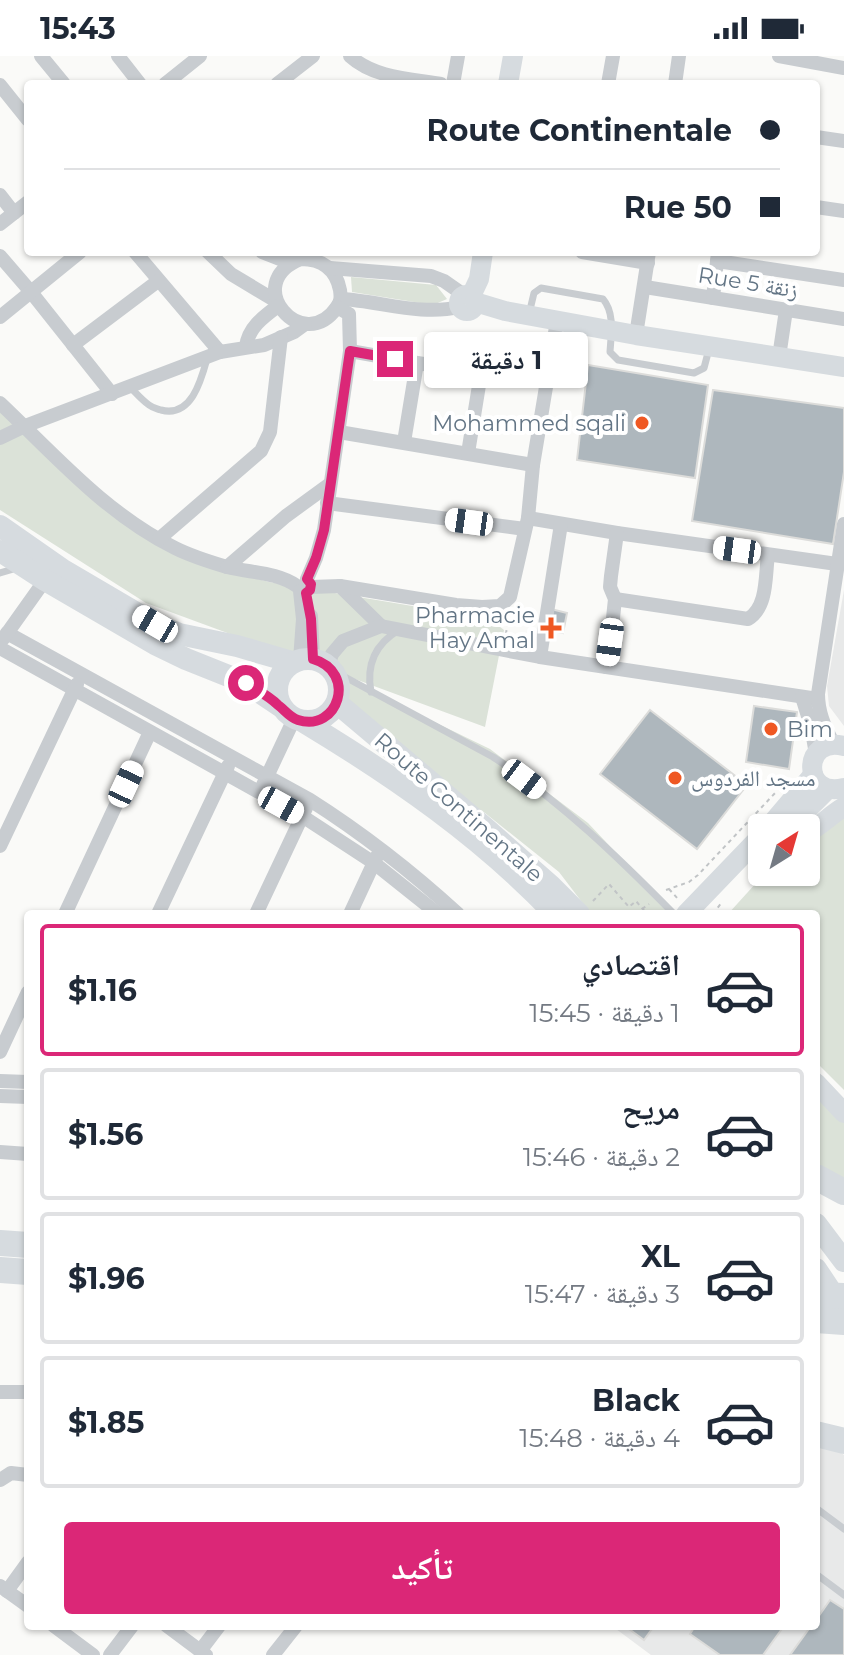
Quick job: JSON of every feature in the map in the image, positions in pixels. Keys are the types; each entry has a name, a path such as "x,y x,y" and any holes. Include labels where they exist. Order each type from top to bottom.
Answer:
{"highway":[{"path":"820,1179 844,1192"},
{"path":"0,1243 24,1245"},
{"path":"0,1270 24,1272"},
{"path":"820,1320 844,1322"},
{"path":"820,1424 844,1428"},
{"path":"820,1435 844,1441"}],"main road":[{"path":"0,526 63,570 155,624 179,634 313,664 339,686 337,703 331,712 314,721 293,715 277,696 276,686 285,668 313,664"},
{"name":"Route Continentale","path":"0,551 155,644 246,683 364,758 450,818 551,910"},
{"name":"Route Continentale","path":"337,703 551,886 586,908"},
{"path":"820,1229 844,1261"},
{"path":"825,1286 844,1310"}],"street":[{"path":"41,56 61,80"},
{"path":"118,56 137,80"},
{"path":"170,80 200,56"},
{"path":"282,80 313,56"},
{"path":"350,56 381,79"},
{"path":"454,80 458,56"},
{"path":"509,80 513,56"},
{"path":"609,80 613,56"},
{"path":"676,80 679,56"},
{"path":"779,56 844,68"},
{"path":"0,85 24,115"},
{"path":"820,138 844,141"},
{"path":"0,195 14,213"},
{"path":"0,224 24,205"},
{"path":"820,208 844,211"},
{"path":"0,256 112,394"},
{"path":"0,317 75,256"},
{"path":"138,256 214,354"},
{"path":"212,256 231,274 277,303 287,317 305,324"},
{"path":"272,256 290,263"},
{"path":"0,438 214,354 264,345 305,324 323,320 339,303 367,301 445,311 467,300 479,279 482,256"},
{"path":"713,298 718,256 844,280"},
{"path":"636,335 648,257"},
{"path":"277,303 275,290 282,270 290,263 311,259 330,268 431,276 444,281 467,300 557,321 844,367"},
{"path":"330,268 336,276 339,303 349,314 350,351 321,542 304,587 311,619 313,664 332,654 343,641 381,626"},
{"path":"73,345 158,281"},
{"name":"Rue 5 زنقة","path":"645,287 844,319"},
{"path":"246,347 247,337 277,303"},
{"path":"779,357 786,310"},
{"path":"0,403 94,493 177,549 227,567 277,576 304,587 340,586 456,605 500,606 510,597 527,524 533,465 557,321"},
{"path":"159,539 261,451 270,432 281,337"},
{"path":"350,351 546,382"},
{"path":"404,442 417,363"},
{"path":"468,453 481,373"},
{"path":"339,432 533,465"},
{"path":"227,567 286,516 330,484"},
{"path":"327,503 527,524 561,524 837,564"},
{"path":"540,657 561,524"},
{"path":"836,788 822,786 828,734 820,715 818,699 844,524"},
{"path":"606,667 615,599 610,587 617,533"},
{"path":"615,599 748,619 757,613 763,598 768,555"},
{"path":"2,641 45,580"},
{"path":"340,586 381,626 504,651 818,699"},
{"path":"2,641 81,674 310,800 380,848 452,910"},
{"path":"2,641 74,690 302,816 374,863 433,910"},
{"path":"0,846 81,674"},
{"path":"802,697 811,726 827,755"},
{"path":"259,793 293,715"},
{"path":"67,910 150,732"},
{"path":"780,814 827,755"},
{"path":"160,910 232,758"},
{"path":"805,814 836,788"},
{"path":"258,910 310,800"},
{"path":"820,824 844,807"},
{"path":"352,910 380,848"},
{"path":"690,910 748,850"},
{"path":"710,910 748,870"},
{"path":"0,1052 24,1001"},
{"path":"0,1081 24,1082"},
{"path":"820,1087 844,1113"},
{"path":"0,1096 24,1097"},
{"path":"0,1152 24,1154"},
{"path":"0,1392 24,1392"},
{"path":"0,1480 11,1473 24,1475"},
{"path":"24,1566 4,1588 24,1603"},
{"path":"59,1630 93,1655"},
{"path":"110,1655 129,1630"},
{"path":"172,1630 203,1653 217,1630"},
{"path":"273,1655 293,1630"}],"lane":[{"path":"529,315 534,293 541,288 603,299 609,307 610,352 618,360 694,373 704,368 709,347"},
{"path":"130,387 151,407 168,412 180,408 192,399 214,354"},
{"path":"0,573 23,567"},
{"path":"371,692 369,671 376,651 399,630"},
{"path":"313,664 509,767 589,832 670,910"},
{"path":"820,1511 844,1529"},
{"path":"820,1577 844,1595"}],"path":[{"path":"504,651 510,597"},
{"path":"586,908 609,884 629,907 636,901 642,909 668,888 679,887 698,875 782,785 795,797"}],"shaded area":[{"path":"351,277 436,285 447,299 433,305 352,292"},
{"path":"0,412 108,502 206,565 269,582 490,619 504,630 485,727 344,675 490,749 588,823 670,910 588,910 559,872 467,802 329,688 328,670 146,603 0,510"},
{"path":"844,590 844,726 829,706 827,686"},
{"path":"844,810 844,1090 820,1066 820,910 732,910 753,886 820,886 820,828"},
{"path":"820,1087 844,1113 844,1192 820,1179"},
{"path":"820,1442 831,1444 844,1455 844,1655 651,1655 617,1630 820,1630"}],"building":[{"path":"521,342 541,345 537,373 516,369"},
{"name":"Mohammed sqali","path":"588,365 708,385 695,478 577,460"},
{"path":"713,390 844,408 844,472 833,544 692,521"},
{"path":"551,609 567,613 563,633 547,630"},
{"path":"754,706 797,712 789,769 746,762"},
{"path":"650,710 747,785 697,849 600,774"},
{"path":"830,1600 844,1609 844,1655 790,1655 808,1630 820,1630 820,1614"},
{"path":"630,1630 651,1630 644,1640"},
{"path":"692,1630 781,1630 763,1655 720,1655 690,1634"}],"place":[{"name":"Mohammed sqali","path":"642,423"},
{"name":"Pharmacie Hay Amal","path":"551,628"},
{"name":"Bim","path":"771,729"},
{"name":"مسجد الفردوس","path":"675,778"}],"route":[{"path":"246,683 294,719 304,722 323,718 337,703 337,678 328,666 313,659 306,593 311,584 307,579 324,530 350,351 395,359"}]}
